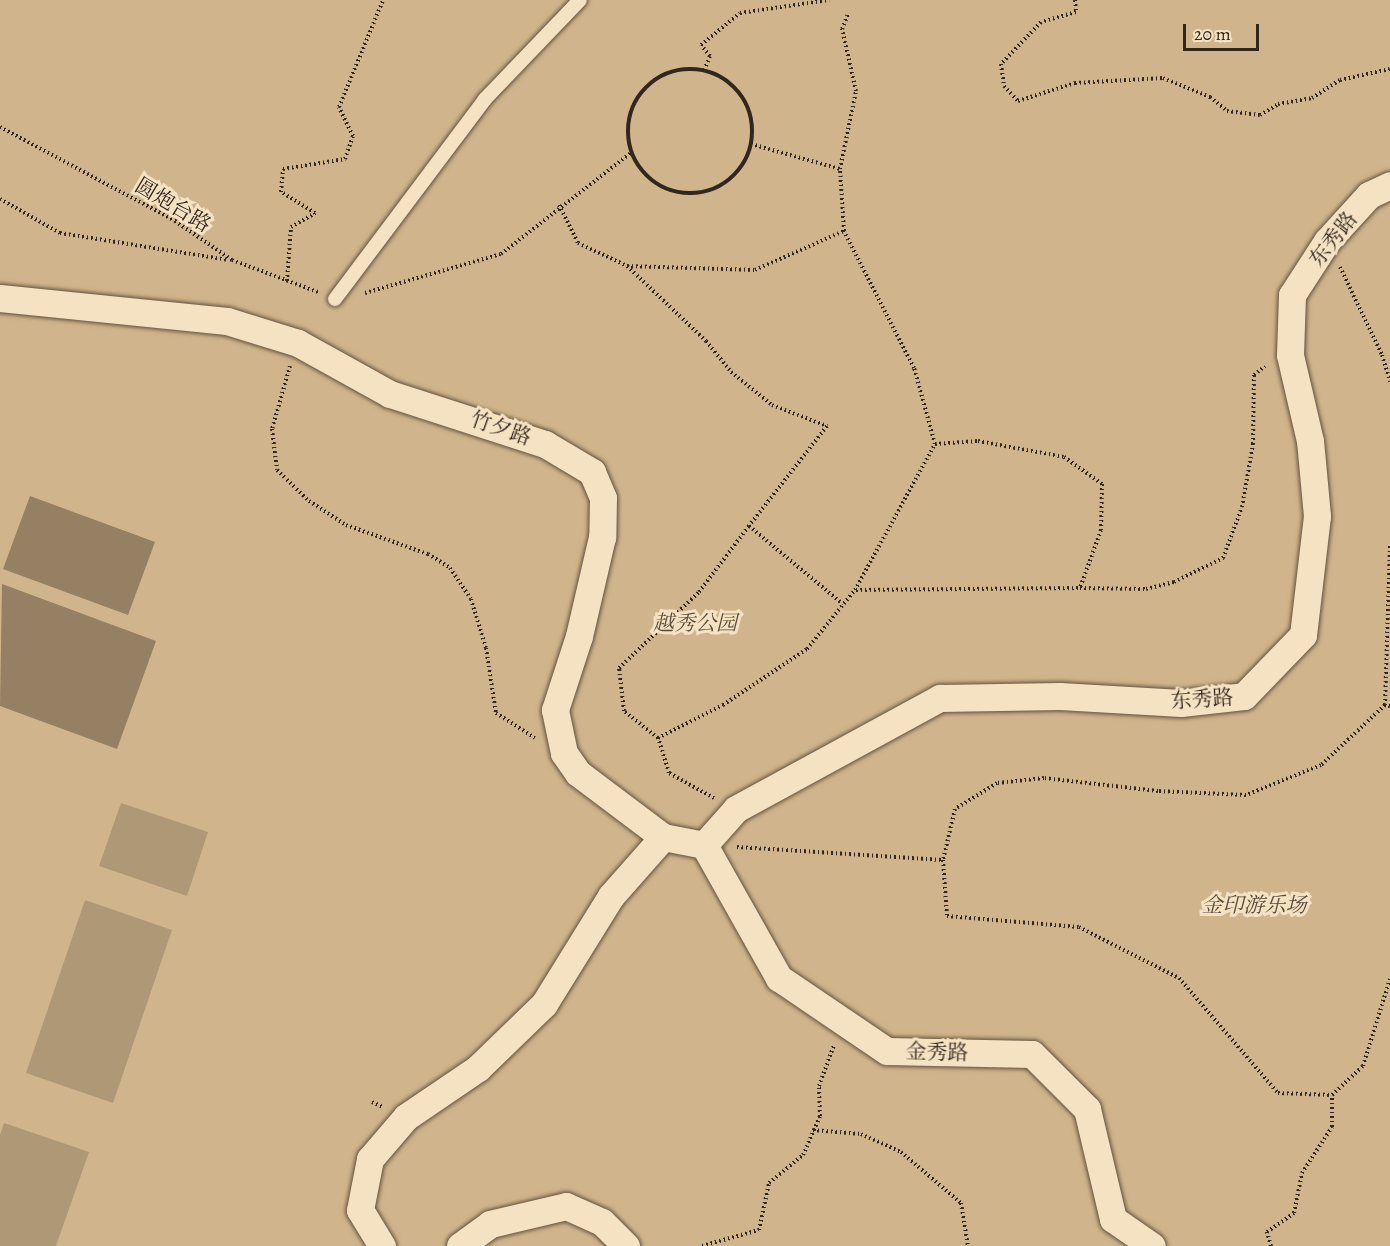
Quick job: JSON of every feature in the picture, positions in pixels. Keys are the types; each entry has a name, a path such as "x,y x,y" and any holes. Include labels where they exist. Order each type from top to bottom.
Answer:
{"street":[{"name":"东秀路","path":"704,845 736,809 940,698 1060,696 1181,703 1244,696 1303,634 1317,516 1310,441 1290,355 1292,295 1327,241 1369,195 1390,185"},
{"name":"竹夕路","path":"0,298 227,321 298,343 390,394 545,444 592,472 603,498 602,537 579,636 555,710 564,753 578,773 663,837"},
{"path":"382,1246 360,1210 370,1159 406,1117 478,1068 544,1004 611,896 663,837 704,845"},
{"name":"金秀路","path":"704,845 779,978 887,1051 1032,1054 1087,1110 1113,1219 1152,1246"},
{"path":"460,1246 490,1224 566,1206 602,1222 626,1246"}],"lane":[{"path":"335,299 485,99 580,0"}],"path":[{"path":"287,281 291,227 315,213 281,192 284,169 345,159 353,136 339,106 357,72 383,0"},
{"path":"704,70 710,56 701,45 740,13 829,0"},
{"path":"1075,0 1076,12 1041,22 1001,64 1004,86 1018,101 1076,83 1163,78 1210,97 1227,111 1260,115 1278,104 1312,98 1340,80 1390,69"},
{"path":"658,738 723,705 807,649 855,590 935,444 914,368 844,231 840,169 856,91 842,29 848,14"},
{"path":"704,70 732,85 743,98 750,112 751,144 731,178 694,193 656,183 632,152 631,115 645,90 667,73 704,70"},
{"name":"圆炮台路","path":"0,127 175,221 232,260 335,299"},
{"path":"751,144 840,169"},
{"path":"335,299 501,254 533,233 559,205 632,152"},
{"path":"0,199 60,233 232,260"},
{"path":"559,205 578,243 627,266 706,341 731,372 772,405 827,426 699,592 619,668 624,711 658,738 669,773 736,809"},
{"path":"627,266 755,270 844,231"},
{"path":"1327,241 1382,355 1390,382"},
{"path":"298,343 272,429 272,454 277,471 309,501 346,525 428,554 450,568 471,598 486,648 496,713 564,753"},
{"path":"855,590 1146,589 1174,582 1223,558 1242,507 1253,444 1254,375 1275,358 1290,355"},
{"path":"935,444 978,441 1064,457 1102,484 1101,530 1080,588"},
{"path":"749,526 843,604"},
{"path":"1390,545 1388,705 1321,765 1246,795 1158,792 1044,778 997,783 955,809 943,860 947,916 1080,927 1179,978 1278,1093 1332,1095 1363,1066 1390,979"},
{"path":"704,845 943,860"},
{"path":"702,1246 759,1230 769,1183 803,1155 820,1116 819,1086 843,1021"},
{"path":"1271,1246 1267,1232 1294,1214 1302,1173 1332,1127 1332,1095"},
{"path":"813,1130 861,1134 901,1152 962,1203 968,1246"}],"green space":[{"name":"越秀公园","path":"0,0 1390,0 1390,1246 0,1246"}],"shaded area":[{"path":"121,803 208,832 187,896 99,866"},
{"path":"85,900 172,930 113,1103 26,1073"},
{"path":"4,1123 89,1152 56,1246 0,1246 0,1135"}],"building":[{"path":"30,496 155,542 128,615 3,569"},
{"path":"2,584 156,641 117,749 0,706"}],"park label":[{"name":"金印游乐场","path":"1254,905"}]}
